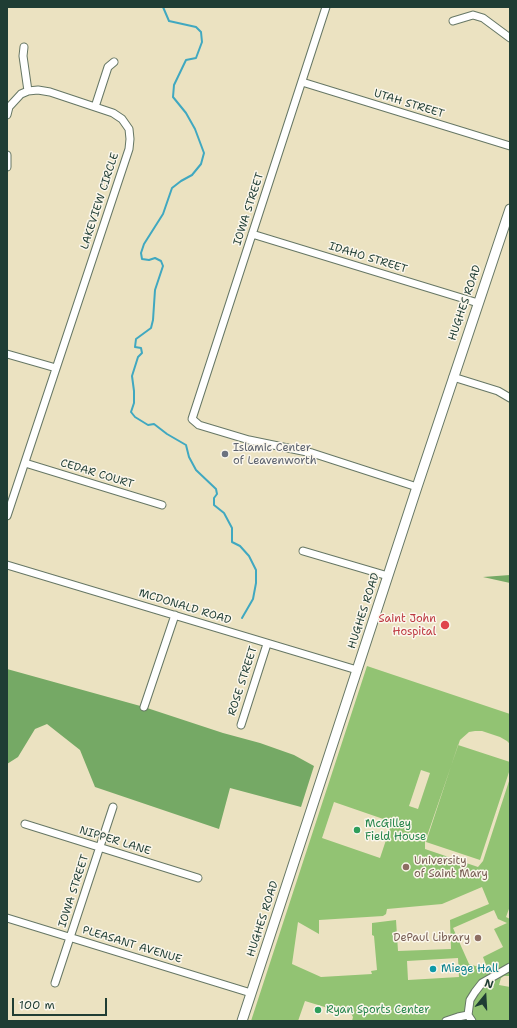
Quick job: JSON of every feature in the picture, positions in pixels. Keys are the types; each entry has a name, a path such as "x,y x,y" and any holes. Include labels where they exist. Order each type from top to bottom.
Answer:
{"street":[{"name":"IOWA STREET","path":"326,7 192,418 199,425 249,440 312,453 417,487"},
{"path":"453,21 473,15 483,18 510,38"},
{"path":"7,115 9,107 21,94 28,91 23,56 24,47"},
{"path":"95,107 108,67 114,62"},
{"name":"UTAH STREET","path":"302,82 510,146"},
{"name":"LAKEVIEW CIRCLE","path":"7,516 129,149 130,139 128,129 122,119 113,113 50,92 38,90 28,91"},
{"path":"7,155 7,167"},
{"name":"HUGHES ROAD","path":"242,1021 356,670 510,209"},
{"name":"IDAHO STREET","path":"252,234 478,303"},
{"path":"7,354 56,368"},
{"path":"453,377 498,391 510,398"},
{"name":"CEDAR COURT","path":"25,463 162,506"},
{"path":"304,551 388,576"},
{"name":"MCDONALD ROAD","path":"7,565 356,670"},
{"path":"144,707 176,615"},
{"name":"ROSE STREET","path":"240,725 266,644"},
{"name":"IOWA STREET","path":"55,982 113,806"},
{"name":"NIPPER LANE","path":"25,824 198,878"},
{"name":"PLEASANT AVENUE","path":"7,918 252,993"},
{"path":"446,1021 458,1017 470,1018 470,1000 475,992 482,983 507,968"}],"green space":[{"path":"510,575 510,583 483,577"},
{"name":"University of Saint Mary","path":"367,666 510,714 510,744 500,737 482,731 469,732 460,740 425,842 425,849 478,867 483,861 510,778 510,906 506,917 510,919 510,976 504,976 501,978 499,985 510,987 510,1021 352,1021 353,1017 348,1008 341,1012 305,1001 298,1021 251,1021","holes":["421,770 430,773 418,809 409,806","334,802 392,822 380,858 322,838","482,887 489,904 450,920 451,949 398,951 396,920 372,923 372,935 374,936 377,970 371,971 372,974 321,977 292,964 298,922 319,934 319,920 383,916 386,914 387,909 442,904","494,910 498,919 507,923 494,929 503,947 483,957 488,970 469,964 453,928","458,958 459,977 408,980 407,961"]},
{"path":"7,669 144,707 294,755 314,766 301,807 230,788 219,829 95,787 80,750 47,724 35,729 18,757 7,764"},
{"path":"458,745 510,762 510,769 480,860 426,842"}],"waterway":[{"path":"163,7 169,21 196,27 201,32 202,42 196,58 186,60 174,85 173,97 186,113 195,129 204,153 201,164 192,175 172,188 163,214 144,244 141,253 142,259 149,260 155,258 161,261 163,266 155,290 151,328 136,339 135,347 141,348 142,353 138,357 132,376 134,403 131,412 135,417 148,425 154,424 167,434 186,445 189,457 196,470 216,489 217,494 214,498 214,505 224,513 232,528 232,542 240,546 249,556 256,570 256,583 253,599 242,618"}],"place":[{"name":"Islamic Center of Leavenworth","path":"225,454"},
{"name":"Saint John Hospital","path":"445,625"},
{"name":"McGilley Field House","path":"357,830"},
{"name":"University of Saint Mary","path":"406,867"},
{"name":"DePaul Library","path":"478,938"},
{"name":"Miege Hall","path":"433,969"},
{"name":"Ryan Sports Center","path":"318,1010"}]}
